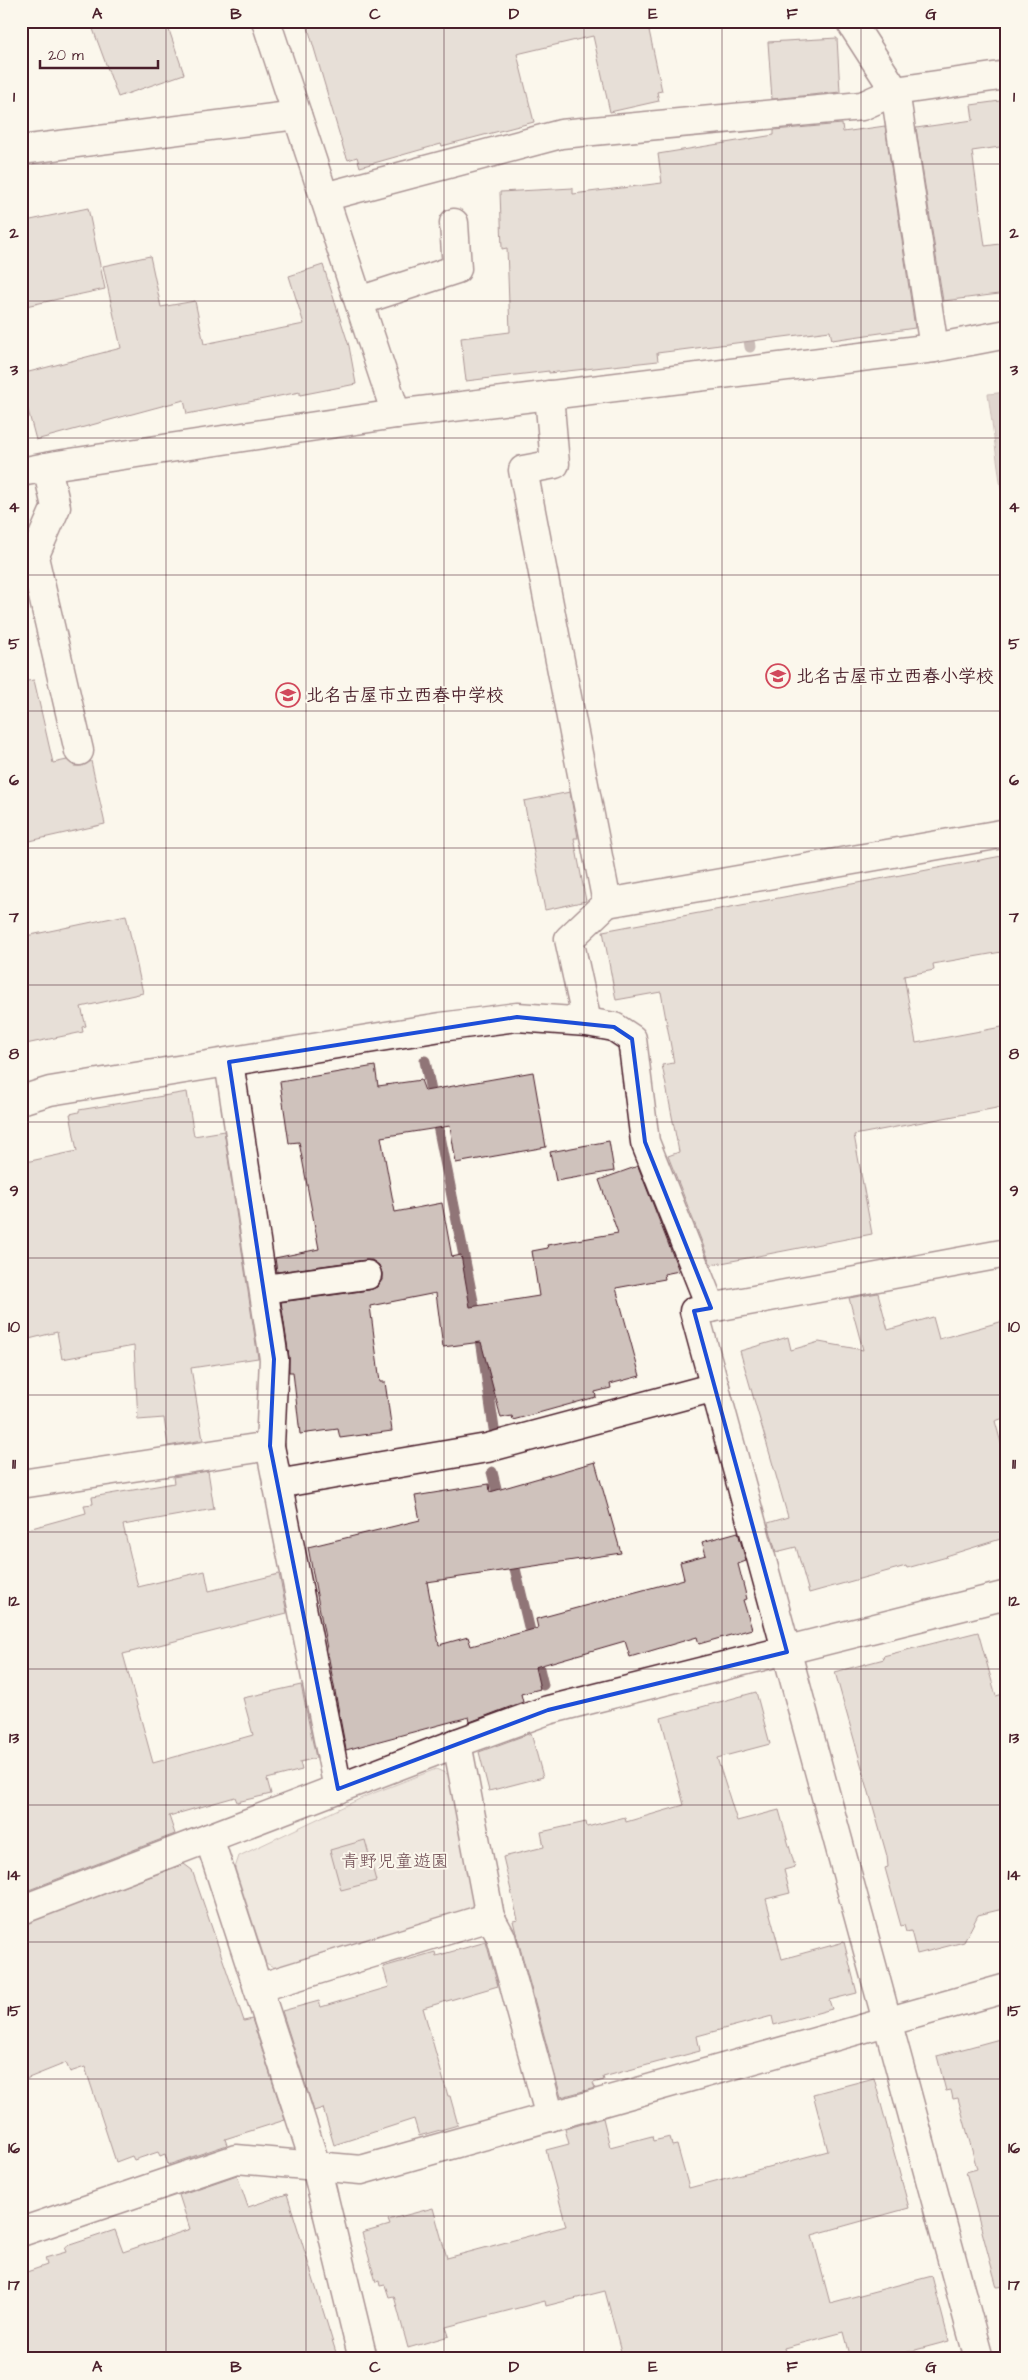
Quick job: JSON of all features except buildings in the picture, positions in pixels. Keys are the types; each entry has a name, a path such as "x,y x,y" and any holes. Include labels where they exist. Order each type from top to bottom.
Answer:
{"street":[{"path":"266,21 396,414"},
{"path":"850,21 895,92 934,348"},
{"path":"324,197 561,134 862,106 895,92 1007,75"},
{"path":"21,150 297,115"},
{"path":"359,301 457,269 454,223"},
{"path":"79,750 34,557 56,507 34,469 396,414 934,348 1007,334"},
{"path":"550,396 555,464 523,470 607,903"},
{"path":"586,1022 569,939 607,903 1007,833"},
{"path":"21,1100 50,1091 441,1027 517,1017 586,1022 614,1027 632,1039 645,1142 711,1308"},
{"path":"229,1062 274,1359 270,1446 338,1789"},
{"path":"979,2359 694,1311 1007,1254"},
{"path":"264,1289 367,1275"},
{"path":"277,1484 487,1448 715,1387"},
{"path":"21,1484 270,1446"},
{"path":"21,1910 548,1710 787,1652 1007,1595"},
{"path":"457,1743 490,1917 502,1937 550,2117"},
{"path":"209,1838 316,2166 363,2359"},
{"path":"258,1988 490,1917"},
{"path":"21,2232 236,2159 361,2170 1007,1988"}],"highlighted area":[{"path":"517,1017 614,1027 632,1039 645,1142 711,1308 694,1311 787,1652 548,1710 338,1789 270,1446 274,1359 229,1062"}],"green space":[{"name":"青野児童遊園","path":"436,1769 452,1776 475,1899 467,1914 279,1970 266,1963 235,1868 239,1856 366,1796"}],"shaded area":[{"path":"1007,392 1007,532 988,394"}],"waterway":[{"path":"747,327 750,347"},
{"path":"425,1061 482,1346 494,1429"},
{"path":"492,1472 500,1504"},
{"path":"512,1556 543,1685"}],"place":[{"name":"北名古屋市立西春小学校","path":"778,676"},
{"name":"北名古屋市立西春中学校","path":"288,695"}]}
